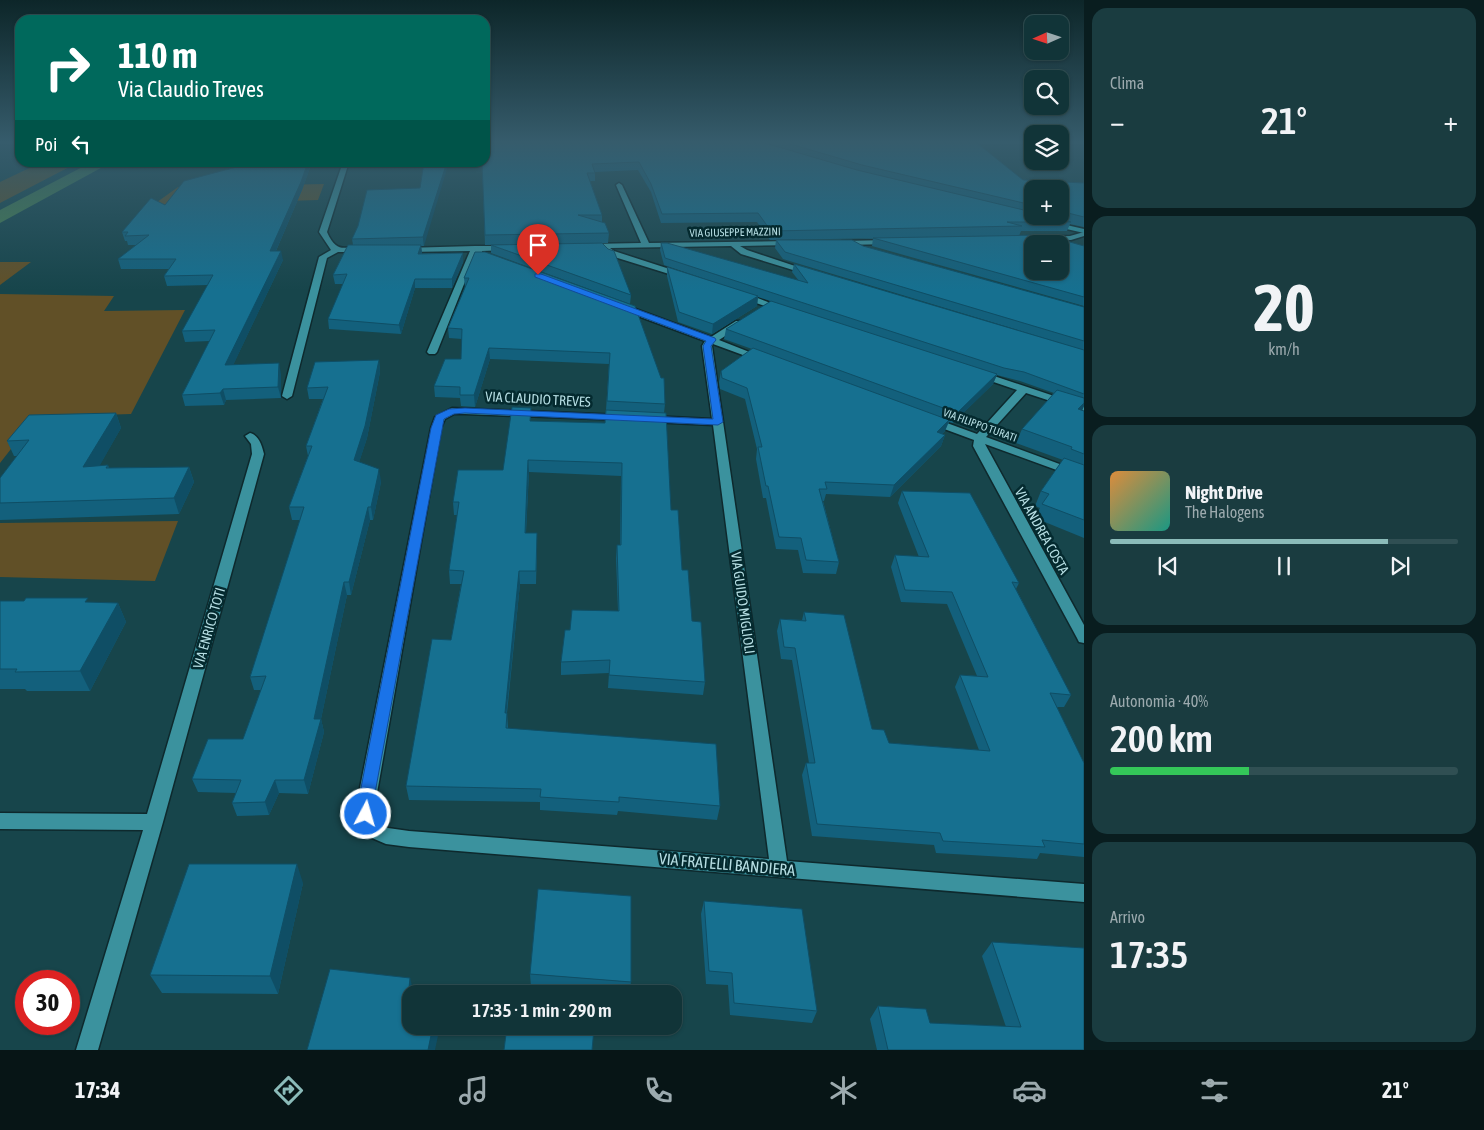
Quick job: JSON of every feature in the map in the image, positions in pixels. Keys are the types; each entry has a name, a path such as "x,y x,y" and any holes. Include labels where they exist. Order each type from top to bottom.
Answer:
{"main road":[{"path":"1057,225 1084,232"}],"street":[{"path":"336,192 323,232 328,244 336,250"},
{"path":"622,192 646,245"},
{"path":"1069,238 1084,232"},
{"path":"834,243 902,242"},
{"path":"731,243 744,252 819,275"},
{"name":"VIA GIUSEPPE MAZZINI","path":"584,246 796,243"},
{"path":"853,243 865,250"},
{"path":"604,246 606,250 611,252 695,280"},
{"path":"475,248 495,259"},
{"path":"432,352 475,248"},
{"path":"397,250 514,248"},
{"path":"287,396 323,257 336,250 367,250"},
{"path":"732,292 765,307 788,311"},
{"path":"612,303 776,364"},
{"path":"712,340 744,320"},
{"name":"VIA GUIDO MIGLIOLI","path":"712,340 707,346 779,868"},
{"path":"967,370 1084,409"},
{"path":"979,438 1024,389"},
{"name":"VIA CLAUDIO TREVES","path":"371,829 366,814 368,793 436,428 440,418 446,414 465,411 718,422"},
{"name":"VIA FILIPPO TURATI","path":"924,418 1084,477"},
{"name":"VIA ENRICO TOTI","path":"87,1050 154,822 258,454 256,444 250,436"},
{"name":"VIA ANDREA COSTA","path":"979,438 979,446 985,458 1084,638"},
{"path":"0,821 154,822"},
{"name":"VIA FRATELLI BANDIERA","path":"371,829 386,836 409,839 1084,893"}],"shaded area":[{"path":"0,192 21,192 0,203"},
{"path":"34,192 57,192 0,223 0,210"},
{"path":"171,192 321,192 318,200 153,205"},
{"path":"0,262 31,262 0,285"},
{"path":"0,294 114,296 104,311 185,310 131,414 36,417 0,463"},
{"path":"178,521 155,581 0,577 0,523"}],"building":[{"path":"175,192 297,192 270,251 281,251 225,365 279,363 278,387 223,389 220,393 182,395 215,330 182,331 213,275 164,276 176,259 118,259 149,235 125,236 128,232 122,232 151,198 165,205"},
{"path":"366,192 437,192 423,237 352,239 358,226"},
{"path":"483,192 594,192 602,215 578,215 605,223 609,233 485,235"},
{"path":"654,192 949,192 1024,210 1024,222 1007,222 1022,226 771,231 758,213 662,214"},
{"path":"977,192 1024,192 1024,203"},
{"path":"1069,192 1084,192 1084,217 1069,213"},
{"path":"1024,235 1024,280 1069,280 1069,242 1084,246 1084,297 873,238"},
{"path":"776,240 852,240 863,246 1084,307 1084,341 785,252"},
{"path":"602,243 608,249 614,251 631,295 491,245"},
{"path":"661,243 667,243 808,283 794,264 1084,350 1084,394 1024,372 1004,368 665,258"},
{"path":"348,245 421,245 418,254 463,253 452,279 415,279 399,325 328,319 347,274 333,275"},
{"path":"475,252 485,252 635,306 661,378 664,378 665,404 607,401 610,353 489,348 474,395 460,395 460,387 434,386 445,359 461,359 462,329 448,328 469,278 464,278"},
{"path":"667,267 758,296 713,324 679,312"},
{"path":"771,301 997,374 957,413 726,329"},
{"path":"753,348 949,420 937,432 945,435 894,485 825,482 827,489 819,489 839,562 806,560 801,538 779,537 758,447 762,447 747,388 722,378 721,371"},
{"path":"379,360 365,426 354,460 379,469 378,475 371,507 368,507 349,582 344,582 314,719 321,719 304,780 275,780 265,802 232,803 241,780 192,779 208,739 243,739 266,676 250,677 304,507 289,507 312,446 306,446 328,387 307,388 315,362"},
{"path":"1057,390 1084,398 1084,403 1078,409 1084,411 1084,454 1071,449 1072,447 1022,429"},
{"path":"512,407 531,408 530,421 605,423 606,410 666,413 671,510 678,510 682,570 688,570 692,621 701,622 705,682 609,675 610,660 561,662 565,630 570,630 572,610 619,611 617,545 621,545 622,463 528,460 525,533 537,533 536,571 519,571 505,713 507,713 506,728 716,744 720,806 619,797 619,802 540,797 541,789 406,786 432,639 451,640 464,571 449,570 459,502 453,502 458,470 503,470"},
{"path":"116,413 83,467 108,465 106,468 189,467 174,498 0,503 0,478 29,440 7,441 29,415"},
{"path":"1064,458 1084,465 1084,520 1042,504 1049,494 1041,491"},
{"path":"902,491 970,493 1019,583 1012,582 1071,695 1050,693 1084,763 1084,844 1042,840 1045,847 943,841 940,833 817,824 806,763 815,763 795,648 784,647 780,619 806,621 804,612 844,615 872,729 884,730 889,743 990,751 960,675 988,677 952,592 905,590 895,555 929,557"},
{"path":"26,598 88,598 85,602 118,603 80,671 15,672 17,669 0,669 0,601 24,601"},
{"path":"189,864 297,864 270,976 150,975"},
{"path":"538,889 631,896 631,982 530,974"},
{"path":"704,901 802,909 817,1011 734,1003 732,973 709,971"},
{"path":"992,942 1084,948 1084,1050 888,1050 878,1006 926,1009 930,1023 1021,1027"},
{"path":"330,969 410,978 409,985 402,985 402,1035 431,1035 428,1050 307,1050"},
{"path":"506,1035 593,1035 592,1050 504,1050"}],"route":[{"path":"366,814 368,793 436,428 440,418 452,411 465,411 718,422 707,346 712,340 538,275"}]}
